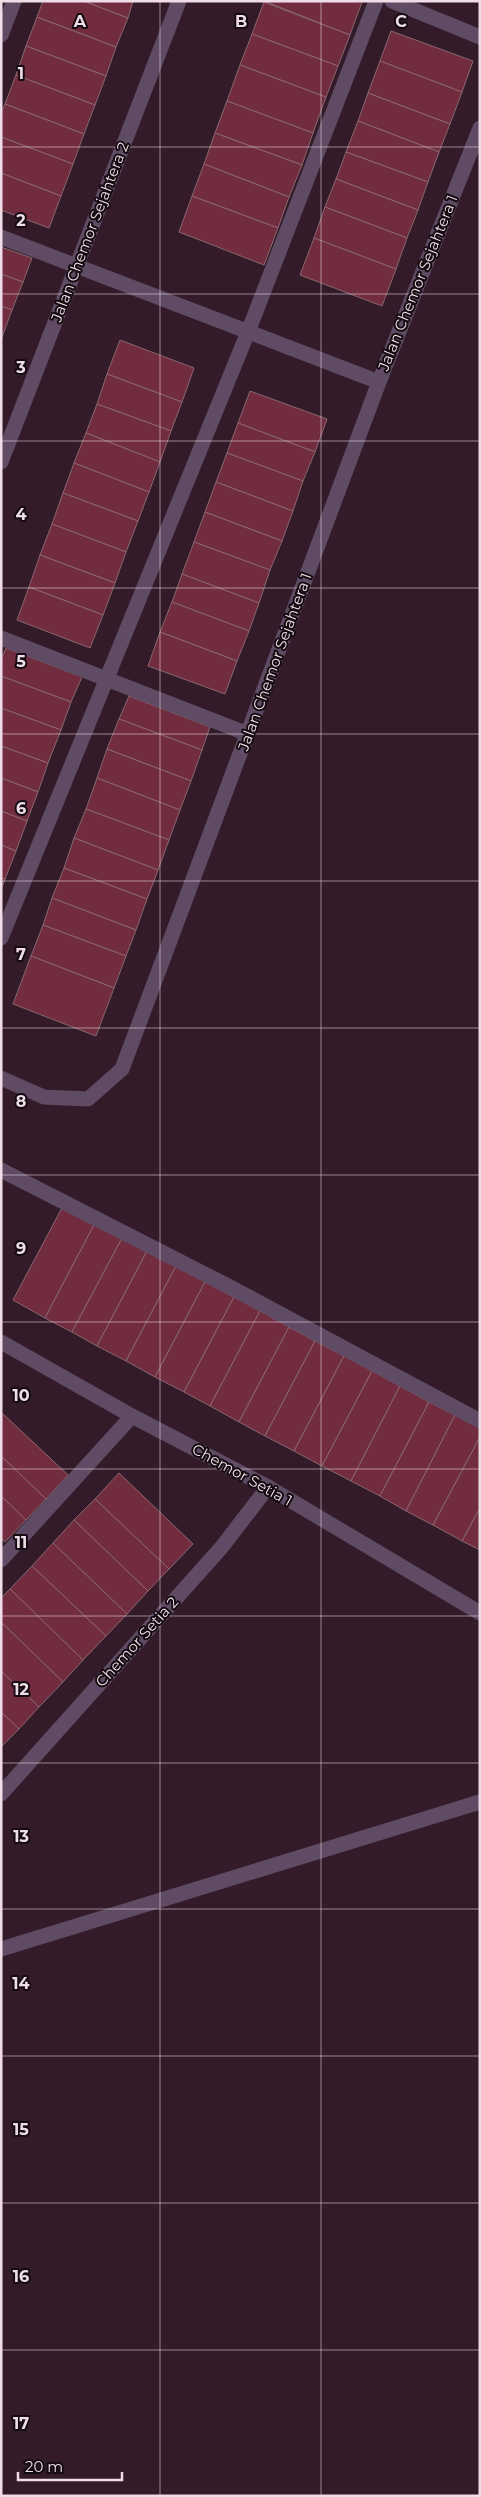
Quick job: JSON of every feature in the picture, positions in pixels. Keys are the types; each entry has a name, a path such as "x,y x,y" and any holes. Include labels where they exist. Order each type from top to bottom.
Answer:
{"street":[{"path":"1,35 14,1"},
{"name":"Jalan Chemor Sejahtera 2","path":"1,462 179,1"},
{"path":"1,938 248,332 376,1"},
{"path":"392,1 480,37"},
{"name":"Jalan Chemor Sejahtera 1","path":"1,1078 44,1097 88,1099 122,1070 379,382 480,128"},
{"path":"1,237 379,382"},
{"path":"1,638 248,734"},
{"path":"1,1170 232,1288 480,1421"},
{"name":"Chemor Setia 1","path":"1,1342 132,1416 268,1487 480,1613"},
{"path":"1,1560 132,1416"},
{"name":"Chemor Setia 2","path":"1,1794 220,1548 268,1487"},
{"path":"1,1949 480,1802"}],"building":[{"path":"43,1 84,1 128,18 116,47 37,17"},
{"path":"84,1 133,1 128,18"},
{"path":"264,1 360,1 362,2 350,35"},
{"path":"264,2 350,35 338,66 252,34"},
{"path":"37,17 116,47 106,76 26,46"},
{"path":"391,31 473,61 462,92 380,61"},
{"path":"252,34 338,66 326,97 240,65"},
{"path":"26,46 106,76 95,105 16,75"},
{"path":"380,61 462,92 450,124 368,93"},
{"path":"240,65 326,97 313,133 227,101"},
{"path":"16,75 95,105 84,134 5,104"},
{"path":"368,93 450,124 439,152 358,121"},
{"path":"227,101 313,133 302,165 215,133"},
{"path":"5,104 84,134 73,164 1,137 1,113"},
{"path":"358,121 439,152 428,182 346,152"},
{"path":"215,133 302,165 289,197 204,164"},
{"path":"1,137 73,164 61,196 1,173"},
{"path":"346,152 428,182 418,210 336,179"},
{"path":"204,164 289,197 278,228 192,196"},
{"path":"1,173 61,196 49,228 1,210"},
{"path":"336,179 418,210 407,238 325,207"},
{"path":"192,196 278,228 264,265 179,232"},
{"path":"325,207 407,238 396,269 314,238"},
{"path":"314,238 396,269 382,306 300,275"},
{"path":"1,247 32,258 23,282 1,274"},
{"path":"1,274 23,282 12,310 1,306"},
{"path":"1,306 12,310 1,340"},
{"path":"120,340 194,368 182,402 107,374"},
{"path":"107,374 182,402 171,431 97,404"},
{"path":"250,391 327,419 315,452 238,423"},
{"path":"97,404 171,431 160,462 86,433"},
{"path":"238,423 315,452 303,481 227,453"},
{"path":"86,433 160,462 149,492 74,463"},
{"path":"227,453 303,481 293,511 216,482"},
{"path":"74,463 149,492 138,521 63,493"},
{"path":"216,482 293,511 282,541 205,512"},
{"path":"63,493 138,521 126,552 52,524"},
{"path":"205,512 282,541 270,570 194,542"},
{"path":"52,524 126,552 115,583 40,555"},
{"path":"194,542 270,570 259,603 182,574"},
{"path":"40,555 115,583 103,615 29,587"},
{"path":"182,574 259,603 249,631 172,602"},
{"path":"29,587 103,615 90,648 17,620"},
{"path":"172,602 249,631 237,661 160,632"},
{"path":"160,632 237,661 225,694 148,666"},
{"path":"6,648 82,677 71,702 1,676 1,660"},
{"path":"1,676 71,702 61,730 1,708"},
{"path":"129,696 210,727 202,750 119,719"},
{"path":"1,708 61,730 48,763 1,746"},
{"path":"119,719 202,750 191,781 107,749"},
{"path":"1,746 48,763 38,792 1,778"},
{"path":"107,749 191,781 180,810 97,778"},
{"path":"1,778 38,792 27,821 1,811"},
{"path":"97,778 180,810 169,840 86,809"},
{"path":"86,809 169,840 158,870 74,838"},
{"path":"1,811 27,821 16,851 1,845"},
{"path":"74,838 158,870 147,899 64,868"},
{"path":"1,845 16,851 5,879 1,878"},
{"path":"64,868 147,899 136,930 52,898"},
{"path":"1,878 5,879 1,890"},
{"path":"52,898 136,930 126,956 43,925"},
{"path":"43,925 126,956 114,988 31,956"},
{"path":"31,956 114,988 96,1036 13,1004"},
{"path":"63,1206 95,1223 45,1318 13,1300"},
{"path":"95,1223 122,1238 72,1332 45,1318"},
{"path":"122,1238 147,1251 97,1346 72,1332"},
{"path":"147,1251 176,1266 126,1361 97,1346"},
{"path":"176,1266 205,1282 155,1377 126,1361"},
{"path":"205,1282 234,1297 184,1392 155,1377"},
{"path":"234,1297 260,1311 210,1406 184,1392"},
{"path":"260,1311 289,1327 239,1422 210,1406"},
{"path":"289,1327 315,1341 265,1436 239,1422"},
{"path":"315,1341 344,1356 294,1451 265,1436"},
{"path":"344,1356 372,1371 322,1466 294,1451"},
{"path":"372,1371 400,1386 351,1481 322,1466"},
{"path":"400,1386 429,1402 380,1496 351,1481"},
{"path":"429,1402 455,1415 406,1511 380,1496"},
{"path":"1,1412 68,1475 46,1499 1,1456"},
{"path":"455,1415 480,1428 480,1437 433,1525 406,1511"},
{"path":"480,1437 480,1508 462,1541 433,1525"},
{"path":"1,1456 46,1499 26,1520 1,1496"},
{"path":"119,1473 193,1544 169,1569 95,1499"},
{"path":"1,1496 26,1520 5,1542 1,1538"},
{"path":"95,1499 169,1569 148,1591 74,1520"},
{"path":"480,1508 480,1550 462,1541"},
{"path":"74,1520 148,1591 127,1614 53,1543"},
{"path":"53,1543 127,1614 106,1636 32,1566"},
{"path":"32,1566 106,1636 83,1660 10,1589"},
{"path":"10,1589 83,1660 63,1682 1,1622 1,1598"},
{"path":"1,1622 63,1682 39,1707 1,1671"},
{"path":"1,1671 39,1707 19,1729 1,1712"},
{"path":"1,1712 19,1729 1,1747"}]}
